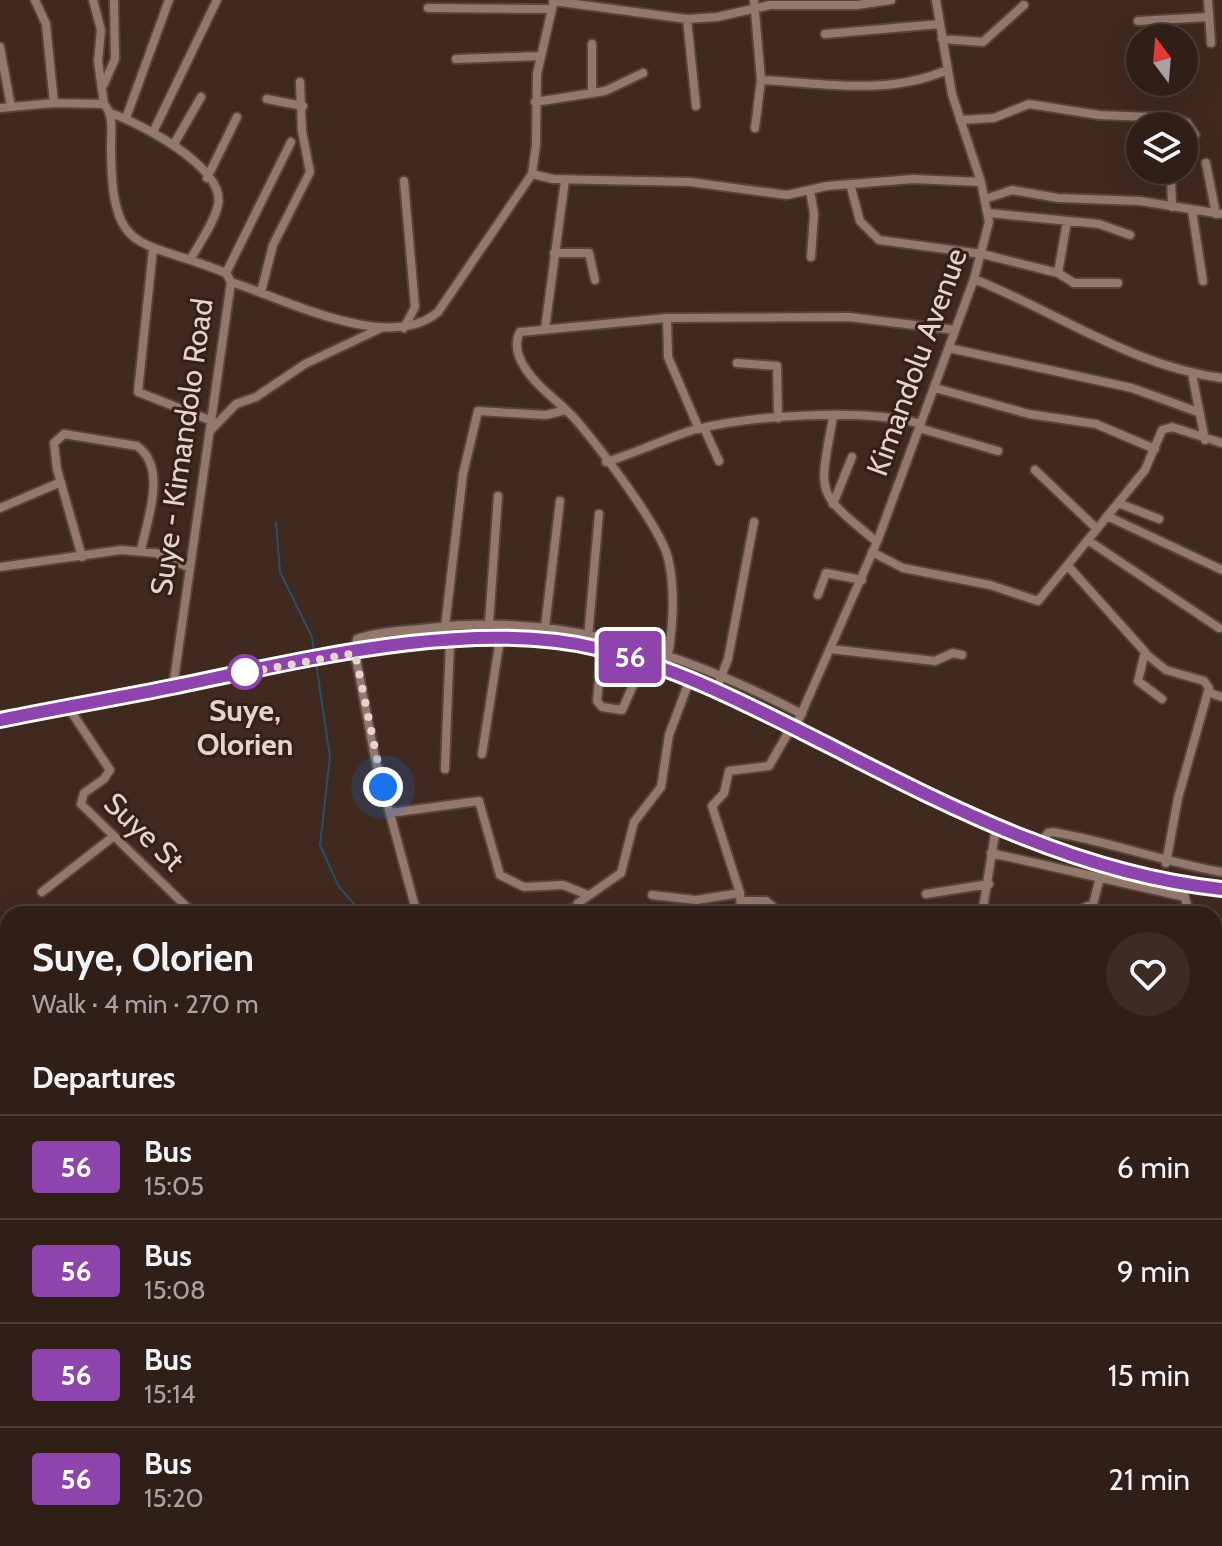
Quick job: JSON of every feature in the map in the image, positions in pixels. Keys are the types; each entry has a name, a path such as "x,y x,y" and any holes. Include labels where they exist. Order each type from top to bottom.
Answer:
{"main road":[{"path":"0,720 330,656 450,641 500,639 587,646 644,661 716,690 996,828 1039,846 1103,866 1222,889"}],"street":[{"path":"35,0 46,24 54,103"},
{"path":"93,0 101,30 98,61 104,84 104,104 110,113 154,130 174,144 207,178 219,202 190,260"},
{"path":"126,118 169,0"},
{"path":"154,130 217,0"},
{"path":"625,0 626,12"},
{"path":"428,8 553,3 687,19 717,17 754,3 857,5 891,0"},
{"name":"Kimandolu Avenue","path":"740,897 712,806 724,793 729,771 769,766 802,714 877,542 982,254 989,213 947,70 936,0"},
{"path":"1208,0 1211,43"},
{"path":"104,84 115,59 114,2"},
{"path":"231,282 329,316 381,328 404,328 427,322 438,312 532,174 540,56 553,3"},
{"path":"754,3 761,80 755,128"},
{"path":"942,39 983,42 1024,5"},
{"path":"1138,21 1209,17"},
{"path":"687,19 696,106"},
{"path":"825,34 940,24"},
{"path":"592,44 592,93"},
{"path":"0,47 11,107"},
{"path":"456,59 540,56"},
{"path":"761,80 876,87 907,85 947,70"},
{"path":"535,102 612,89 643,73"},
{"path":"261,292 273,245 310,172 302,131 300,82"},
{"path":"174,144 201,97"},
{"path":"267,99 303,106"},
{"path":"0,108 54,103 104,104"},
{"path":"960,120 994,118 1029,104 1126,116"},
{"name":"Suye - Kimandolo Road","path":"110,113 113,202 131,234 153,249 226,273 231,282 173,687"},
{"path":"207,178 237,117"},
{"path":"226,273 291,142"},
{"path":"985,199 1012,190 1058,198 1140,201 1219,214 1206,163"},
{"path":"532,174 565,180 690,182 787,195 850,184 931,178 981,182"},
{"path":"545,329 565,180"},
{"path":"404,181 415,307 404,328"},
{"path":"850,184 860,221 873,237 982,254 1017,266 1058,273 1078,284 1118,283"},
{"path":"1171,184 1172,207"},
{"path":"810,190 814,214 811,257"},
{"path":"1192,211 1203,281"},
{"path":"989,213 1099,224 1130,235"},
{"path":"1058,273 1067,221"},
{"path":"153,249 138,392 212,421"},
{"path":"554,253 589,253 595,280"},
{"path":"974,279 1005,291 1093,338 1192,374 1222,378"},
{"path":"665,669 668,653 668,557 631,495 566,410 536,382 519,356 520,332 667,318 849,317 955,330"},
{"path":"667,318 668,357 719,461"},
{"path":"210,431 236,404 256,397 305,364 381,328"},
{"path":"949,348 1132,388 1198,412"},
{"path":"737,363 776,364 778,418"},
{"path":"1192,374 1205,440"},
{"path":"935,388 1029,414 1106,426 1155,449"},
{"path":"445,627 463,474 478,411 552,415 566,410"},
{"path":"606,462 702,428 778,418 872,416 920,426 998,451"},
{"path":"833,417 823,481 827,497 877,542"},
{"path":"872,552 903,568 990,585 1034,602 1043,598 1152,459 1160,433 1167,427 1222,443"},
{"path":"82,557 61,482 54,443 59,436 71,434 142,450 154,477 141,550"},
{"path":"833,504 852,457"},
{"path":"1035,470 1097,529"},
{"path":"0,508 61,482"},
{"path":"489,623 498,496"},
{"path":"545,627 560,501"},
{"path":"1118,503 1159,519"},
{"path":"587,646 599,514"},
{"path":"1107,516 1222,570"},
{"path":"716,690 723,675 754,522"},
{"path":"1089,541 1219,628"},
{"path":"0,567 141,550 188,567"},
{"path":"1068,566 1146,654 1166,670 1207,683 1210,693 1178,798 1166,863"},
{"path":"818,595 824,575 829,572 862,580"},
{"path":"415,906 371,739 355,653 356,641 361,637 489,623 589,632 668,653 723,675 802,714"},
{"path":"482,754 500,639"},
{"path":"445,769 450,641"},
{"path":"602,649 597,701 602,707 622,710 644,661"},
{"path":"830,649 939,661 953,653 962,655"},
{"path":"1146,654 1138,681 1162,699"},
{"path":"579,906 588,895 621,873 634,822 661,787 669,735 690,679"},
{"path":"1210,693 1222,697"},
{"name":"Suye St","path":"68,707 109,765 110,774 84,793 81,801 186,906"},
{"path":"390,813 479,801 500,875 524,887 563,885 588,895"},
{"path":"984,906 996,828"},
{"path":"1039,846 1048,833 1053,832 1098,840 1166,863 1222,872"},
{"path":"42,892 114,836"},
{"path":"991,853 1185,897"},
{"path":"1091,906 1103,866"},
{"path":"1180,883 1188,906"},
{"path":"926,894 989,884"},
{"path":"652,895 696,900 740,897 766,901 772,906"},
{"path":"740,897 741,906"}],"waterway":[{"path":"276,522 280,572 312,637 314,653"},
{"path":"316,663 330,757 320,845 339,887 356,906"}],"bus line":[{"name":"56","path":"0,720 302,661 395,647 500,639 587,646 644,661 700,683 996,828 1046,848 1127,872 1222,889"}],"place":[{"name":"Suye, Olorien","path":"245,672"}],"route":[{"path":"245,672 233,675 355,653 383,787"}]}
